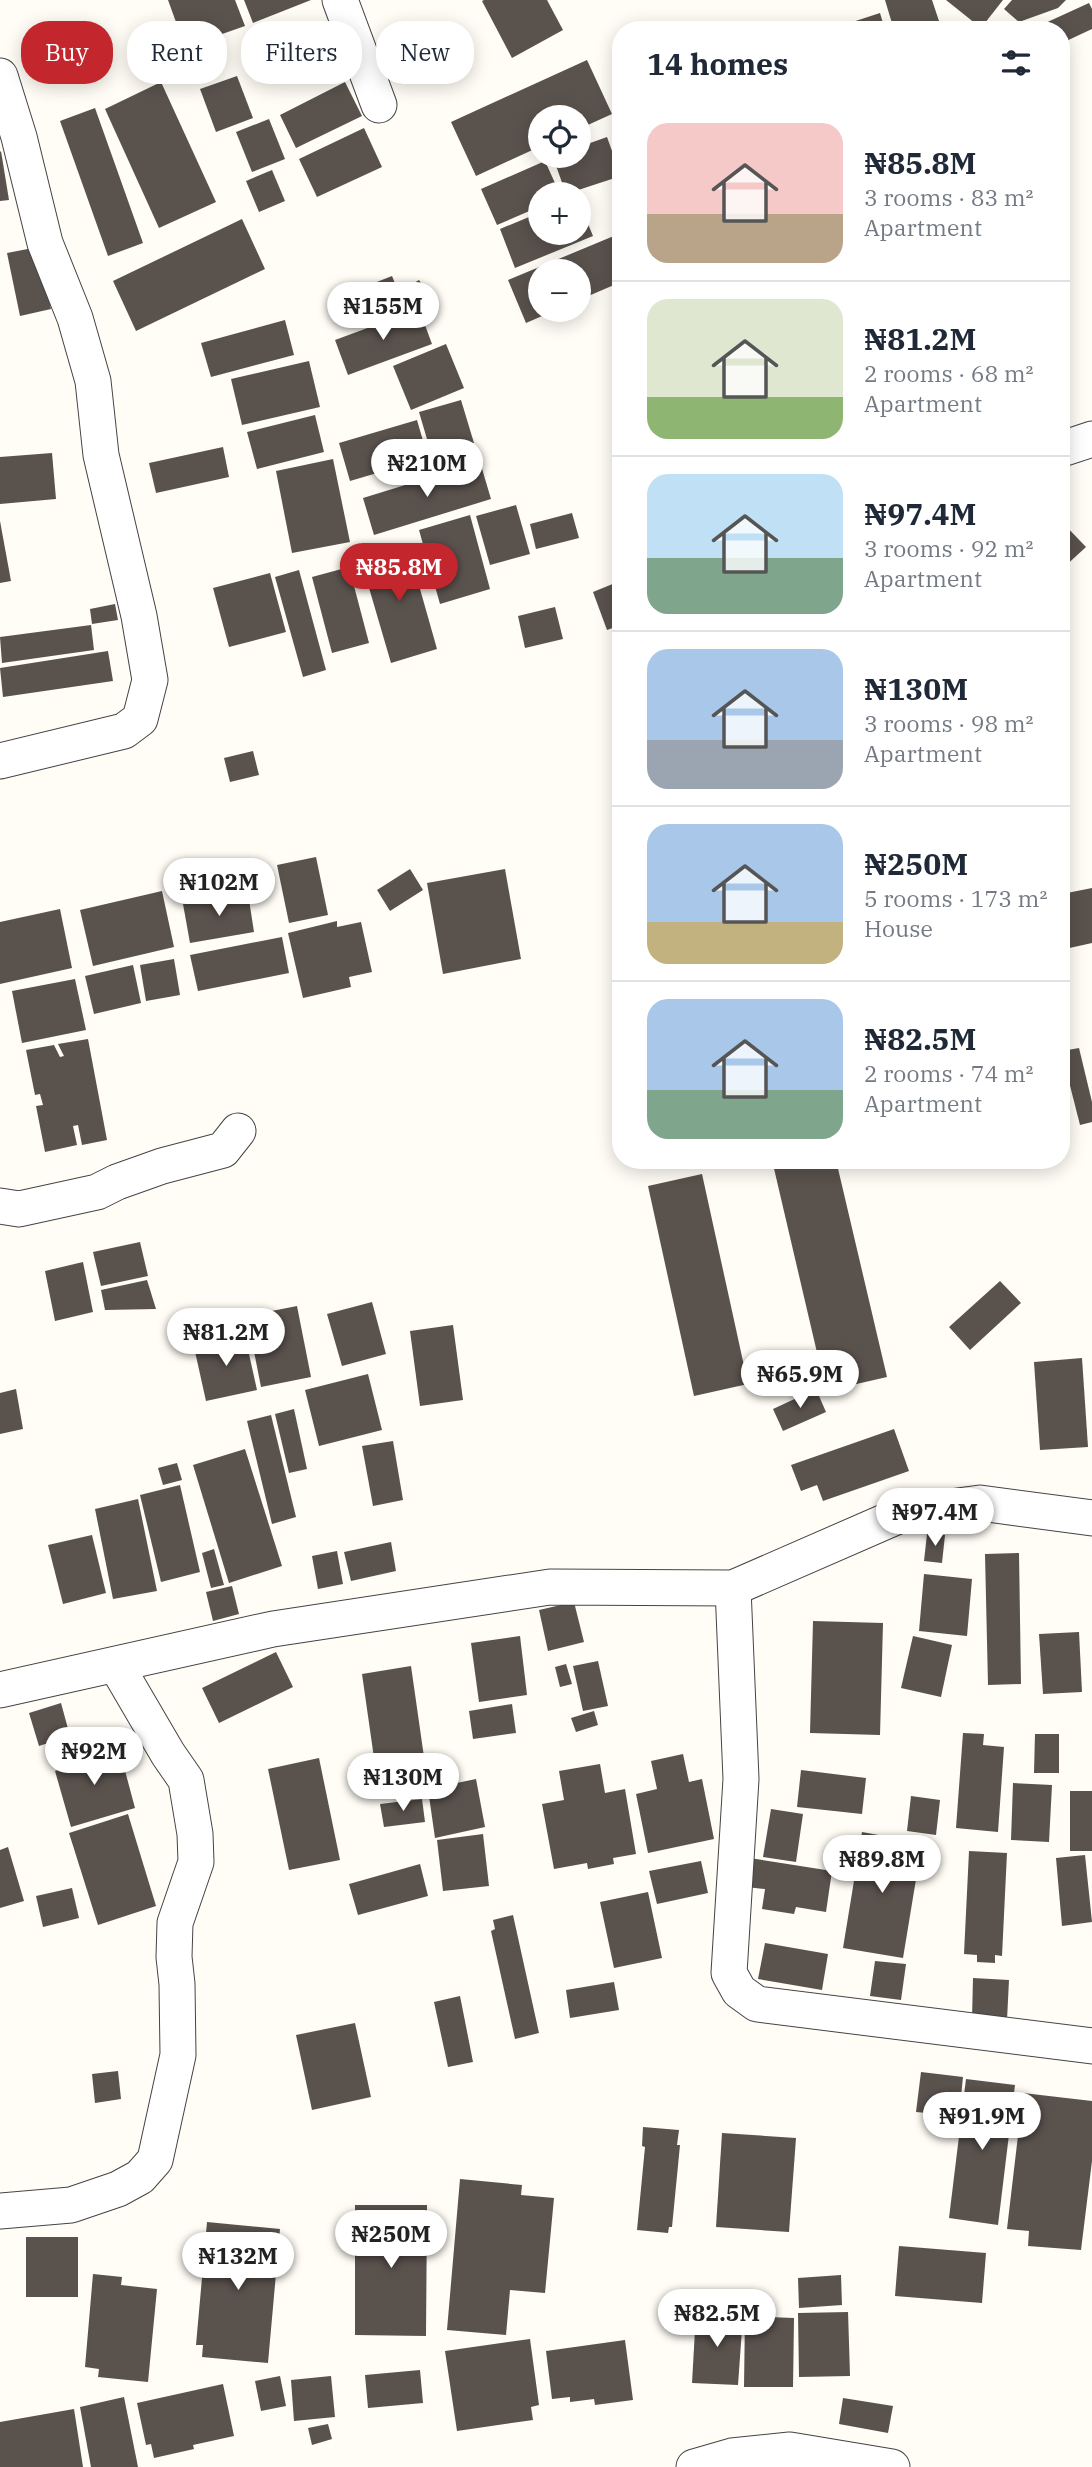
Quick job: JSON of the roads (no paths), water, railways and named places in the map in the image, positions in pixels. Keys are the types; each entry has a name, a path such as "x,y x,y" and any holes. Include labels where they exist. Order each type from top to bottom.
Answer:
{"street":[{"path":"340,0 379,105"},
{"path":"0,75 19,136 45,243 75,318 93,381 101,455 139,616 150,680 140,719 124,731 0,761"},
{"path":"1070,446 1092,439"},
{"path":"0,1206 19,1209 97,1192 162,1166 223,1150 238,1131"},
{"path":"0,1690 273,1629 550,1587 733,1588 905,1513 980,1503 1092,1518"},
{"path":"733,1588 741,1779 729,1973 740,1992 757,2004 1092,2046"},
{"path":"0,2211 71,2205 118,2189 140,2177 155,2160 178,2055 175,1923 196,1862 195,1835 186,1780 116,1665"},
{"path":"694,2467 732,2456 790,2450 892,2467"}]}
